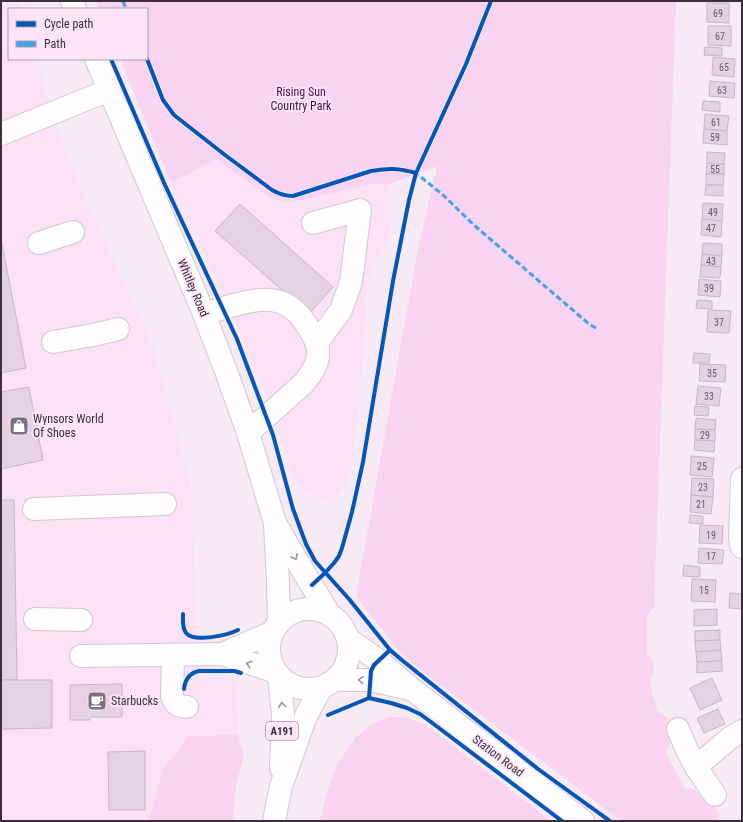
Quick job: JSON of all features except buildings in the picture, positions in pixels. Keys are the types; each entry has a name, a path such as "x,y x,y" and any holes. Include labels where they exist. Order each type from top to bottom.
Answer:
{"main road":[{"name":"Whitley Road","path":"96,60 204,314 248,433 275,523 330,615"},
{"path":"1,134 109,90"},
{"path":"314,223 360,210 351,282 341,310 317,343"},
{"path":"39,243 73,232"},
{"path":"204,314 255,300 279,301 296,311 306,323 317,343 319,354 317,364 311,374 304,383 248,433"},
{"path":"53,342 118,329"},
{"path":"742,479 740,537 742,547"},
{"path":"34,509 165,504"},
{"name":"Whitley Road","path":"275,523 278,582 276,628"},
{"name":"A191","path":"274,821 281,786 306,716 329,684 342,671 346,662 348,639 343,629 330,615 310,608 301,608 290,613 276,628 270,643 269,654 271,663 278,675 283,713 281,786"},
{"path":"35,619 80,620"},
{"path":"222,654 276,628"},
{"name":"Station Road","path":"348,639 378,660 413,690 583,821"},
{"path":"81,656 222,654 278,675 291,685 300,689 311,690 329,684"},
{"path":"173,655 172,696 174,702 187,707"},
{"name":"Station Road","path":"329,684 370,680 413,690"},
{"path":"678,729 696,767 716,795"},
{"path":"696,767 730,738 742,732"}],"shaded area":[{"path":"1,1 19,1 22,8 8,8 8,60 37,60 59,135 85,197 155,351 192,492 198,677 237,677 238,734 188,737 163,770 148,821 1,821"},
{"path":"216,159 265,194 294,202 373,182 387,185 392,199 390,232 386,244 371,271 367,286 360,395 351,468 342,491 333,497 322,498 310,494 296,481 290,467 278,425 240,330 171,183"}],"green space":[{"name":"Rising Sun Country Park","path":"96,1 676,1 654,607 647,616 647,654 653,660 654,672 650,678 657,711 666,717 670,726 665,728 670,744 666,752 685,788 695,790 710,807 713,805 720,815 716,821 621,821 420,669 400,652 356,596 417,254 437,166 387,185 373,183 294,202 277,200 265,194 216,159 171,183 120,60 148,60 148,8 100,8"},
{"path":"389,717 405,717 426,725 551,821 320,821 326,795 336,767 354,739 372,724"},
{"path":"238,734 244,755 236,786 233,821 148,821 163,770 188,737"}],"marked path":[{"path":"123,1 126,8"},
{"path":"414,172 443,195 475,226 589,324 596,328"}],"cycle path":[{"path":"312,585 325,573 339,556 352,512 363,462 393,281 409,200 416,173 466,64 491,1"},
{"path":"111,60 165,185 237,339 273,435 293,509 306,544 315,561 349,599 390,650 538,769 610,821"},
{"path":"147,60 163,100 174,115 225,155 279,194 293,196 377,170 399,169 416,173"},
{"path":"183,614 184,629 190,636 203,638 227,634 238,630"},
{"path":"369,698 371,671 374,665 390,650"},
{"path":"184,689 188,677 199,671 234,671 241,673"},
{"path":"328,715 369,698 407,708 420,714 431,722 562,821"}],"place":[{"name":"Wynsors World Of Shoes","path":"19,426"},
{"name":"Starbucks","path":"97,701"}]}
